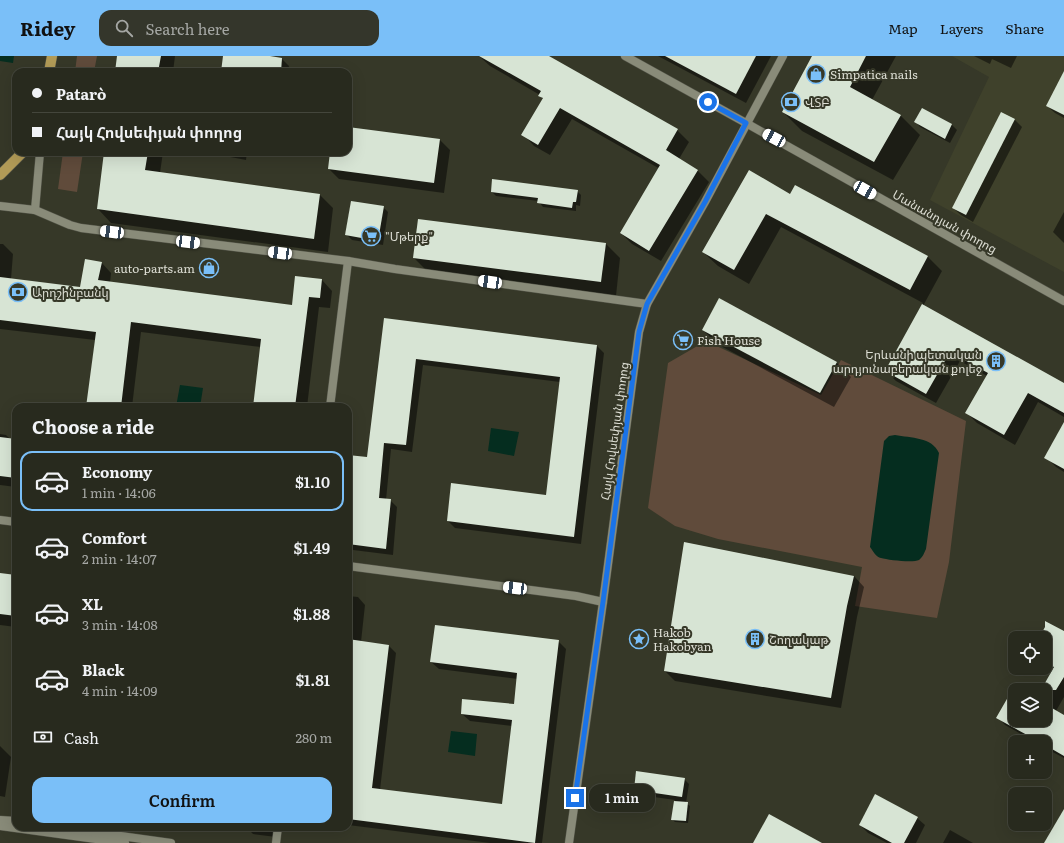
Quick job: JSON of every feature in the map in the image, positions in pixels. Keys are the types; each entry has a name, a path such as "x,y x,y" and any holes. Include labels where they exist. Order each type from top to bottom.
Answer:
{"main road":[{"path":"50,68 52,56"},
{"path":"0,175 19,156"}],"street":[{"name":"Մանանդյան փողոց","path":"625,56 798,151 1064,301"},
{"name":"Հայկ Հովսեփյան փողոց","path":"569,843 639,332 647,304 705,202 783,56"},
{"path":"35,210 40,156"},
{"path":"0,206 35,210 70,225 81,228 348,261 395,269 647,304"},
{"path":"330,403 348,261"},
{"path":"0,520 12,522"},
{"path":"352,567 568,595 603,602"},
{"path":"0,820 12,822"},
{"path":"0,826 12,828"},
{"path":"37,831 125,843"},
{"path":"85,831 171,843"},
{"path":"276,843 278,831"}],"shaded area":[{"path":"0,56 14,56 13,63 0,61"},
{"path":"77,56 97,56 95,68 76,68"},
{"path":"952,56 1064,56 1064,272 930,200 989,77"},
{"path":"62,156 82,156 77,192 58,189"},
{"path":"706,341 821,395 841,360 966,421 949,562 937,618 855,606 862,567 718,539 675,526 648,508 668,363"},
{"path":"180,385 203,388 201,403 177,403"},
{"path":"491,428 519,432 514,456 488,451"},
{"path":"895,435 926,441 936,448 939,453 926,549 922,558 916,561 900,561 881,558 876,555 870,547 884,441 889,436"},
{"path":"451,731 477,734 475,756 448,752"}],"building":[{"path":"117,56 161,56 159,68 116,68"},
{"path":"223,56 270,56 282,58 281,68 222,68"},
{"path":"479,56 549,56 678,129 666,150 698,170 649,251 620,233 660,165 560,108 538,145 521,135 543,98 538,96 541,91"},
{"path":"665,56 756,56 736,94"},
{"path":"812,56 866,56 850,87 901,115 874,162 782,112"},
{"path":"1064,71 1064,115 1046,106"},
{"path":"922,108 952,124 945,139 914,122"},
{"path":"1001,112 1015,119 966,215 952,208"},
{"path":"352,128 440,139 434,183 328,169 330,156 352,156"},
{"path":"104,156 147,156 145,170 320,194 314,239 97,209"},
{"path":"749,170 790,194 795,185 928,256 910,290 766,214 734,270 702,252"},
{"path":"492,179 578,190 576,202 573,202 572,208 537,203 538,198 491,192"},
{"path":"351,201 384,206 378,241 345,235"},
{"path":"418,219 606,243 601,282 413,258"},
{"path":"85,259 102,262 98,280 292,305 295,276 322,279 320,298 309,297 296,403 253,403 261,339 131,322 121,403 87,403 96,332 0,320 0,277 80,287"},
{"path":"719,298 837,362 820,393 702,330"},
{"name":"Երևանի պետական արդյունաբերական քոլեջ","path":"922,304 1064,383 1064,413 1028,393 1004,435 965,413 988,373 950,352 926,394 885,371"},
{"path":"384,318 597,345 574,537 447,521 451,483 546,495 560,377 416,359 406,445 384,443 379,498 391,499 386,549 352,545 352,455 367,457"},
{"path":"1064,422 1064,469 1044,458"},
{"path":"0,437 12,438 12,478 0,476"},
{"name":"Շողակաթ","path":"684,542 854,576 847,606 831,698 664,671"},
{"path":"0,573 12,574 12,616 0,614"},
{"path":"1045,621 1064,631 1064,677 1056,690 1052,690 1052,683 1045,683 1049,675 1052,675 1054,667 1052,666 1052,631 1043,631 1045,627"},
{"path":"435,625 559,640 535,843 352,820 352,640 389,645 372,788 502,804 512,720 461,714 462,699 514,704 517,673 430,662"},
{"path":"1008,697 1008,725 996,718"},
{"path":"1052,708 1064,715 1064,756 1052,749 1052,735 1027,735 1012,727 1052,727"},
{"path":"636,771 685,778 682,797 634,790"},
{"path":"875,794 918,817 904,843 892,843 859,825"},
{"path":"674,801 688,802 686,821 671,820"},
{"path":"1064,809 1064,843 1044,843"},
{"path":"769,814 822,843 753,843"}],"place":[{"name":"Simpatica nails","path":"816,74"},
{"name":"ՎՏԲ","path":"791,102"},
{"name":"\"Մթերք\"","path":"371,236"},
{"name":"auto-parts.am","path":"209,268"},
{"name":"Արդշինբանկ","path":"18,292"},
{"name":"Fish House","path":"683,340"},
{"name":"Երևանի պետական արդյունաբերական քոլեջ","path":"996,361"},
{"name":"Hakob Hakobyan","path":"639,639"},
{"name":"Շողակաթ","path":"755,639"}],"route":[{"path":"575,798 639,332 647,304 705,202 746,123 708,102"}]}
